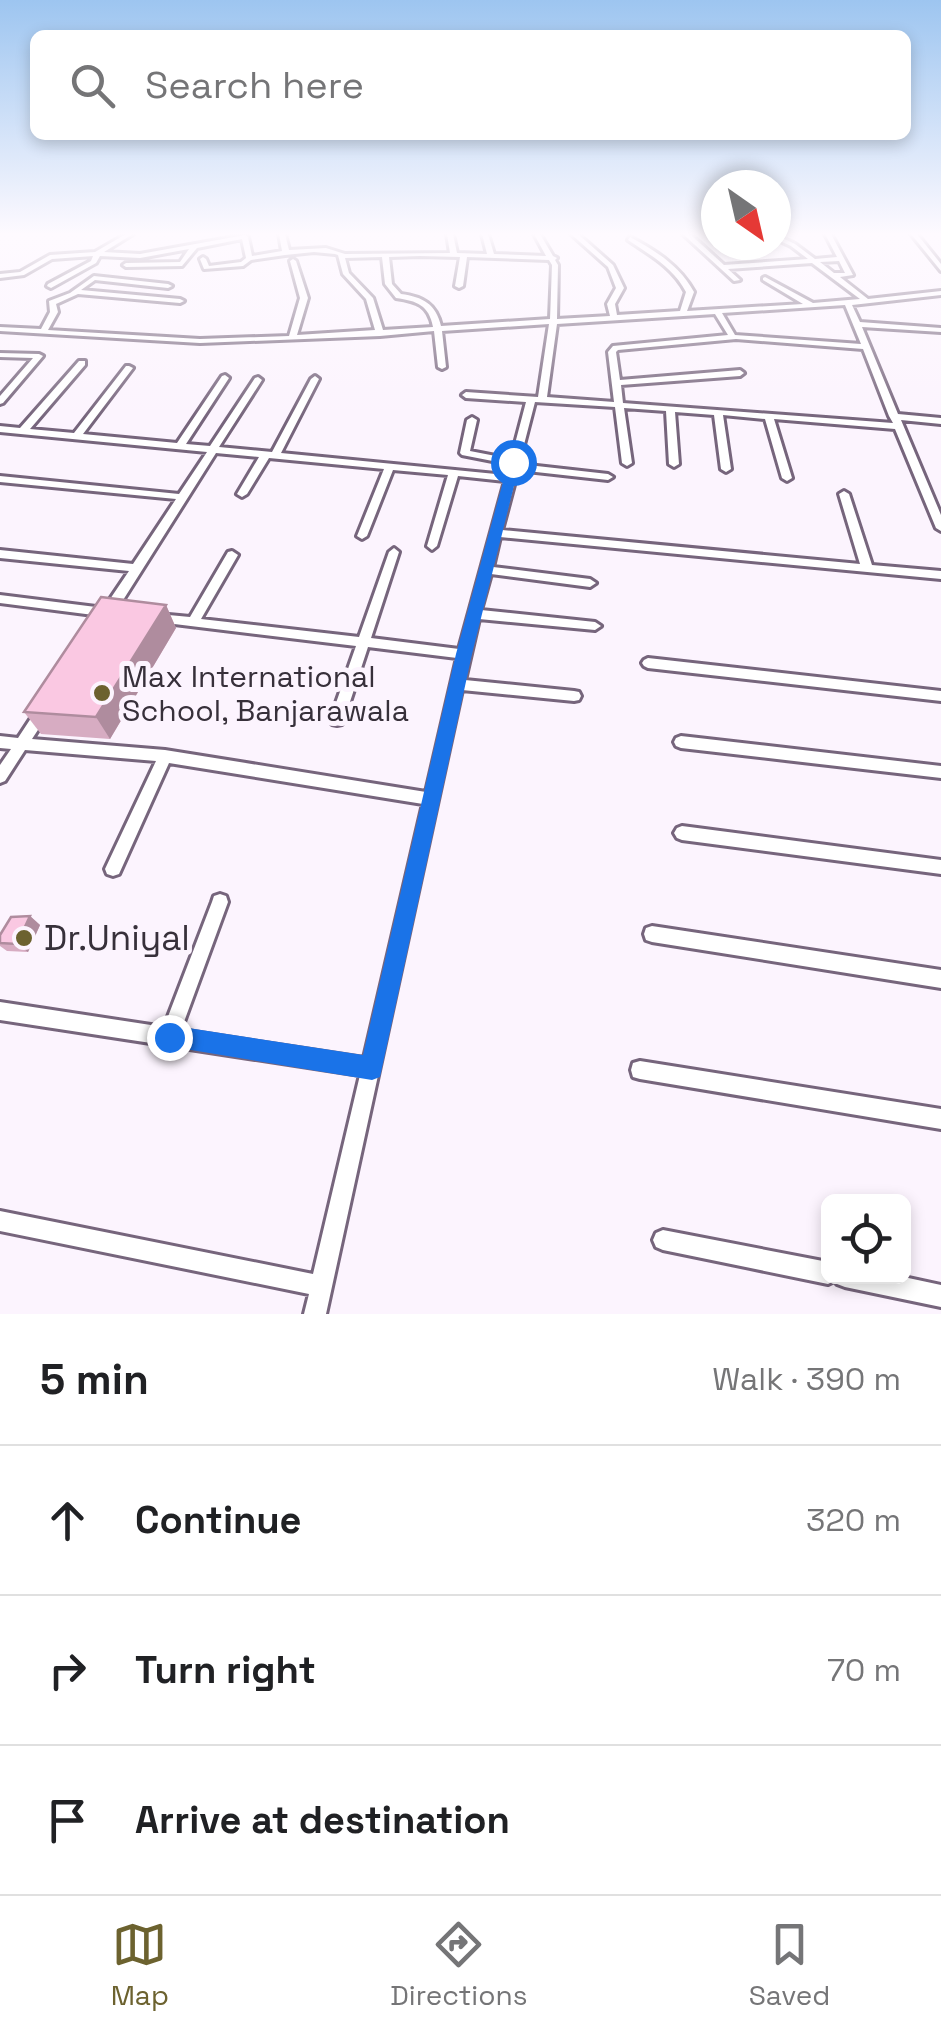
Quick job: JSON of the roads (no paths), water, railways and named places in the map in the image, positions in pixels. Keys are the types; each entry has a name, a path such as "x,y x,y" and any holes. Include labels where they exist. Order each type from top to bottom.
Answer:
{"street":[{"path":"43,332 54,312 52,304 67,295"},
{"path":"112,295 180,301"},
{"path":"292,338 303,295"},
{"path":"366,295 380,334"},
{"path":"399,295 424,298 440,330 442,367"},
{"path":"314,1314 464,654 511,469 537,400 553,335 552,295"},
{"path":"614,318 611,304 616,295"},
{"path":"682,313 689,295"},
{"path":"794,295 811,305"},
{"path":"859,295 867,301"},
{"path":"0,329 200,341 292,338 920,295"},
{"path":"848,303 941,528"},
{"path":"717,311 734,337"},
{"path":"858,324 941,330"},
{"path":"0,401 54,332"},
{"path":"626,464 612,352 616,348 734,337 866,347"},
{"path":"0,356 39,356"},
{"path":"24,431 82,364"},
{"path":"77,436 129,368"},
{"path":"618,383 740,372"},
{"path":"180,445 225,378"},
{"path":"242,494 315,379"},
{"path":"98,628 258,380"},
{"path":"466,395 769,416 941,421"},
{"path":"670,409 674,464"},
{"path":"718,413 726,469"},
{"path":"769,416 788,478"},
{"path":"472,420 464,452 511,469"},
{"path":"3,432 454,472 511,469 608,476"},
{"path":"362,536 390,466"},
{"path":"432,546 454,472"},
{"path":"0,479 182,497"},
{"path":"844,494 868,568"},
{"path":"496,533 941,575"},
{"path":"337,720 394,552"},
{"path":"0,554 134,568"},
{"path":"193,622 232,555"},
{"path":"487,570 590,583"},
{"path":"0,599 124,614"},
{"path":"476,614 595,626"},
{"path":"142,616 464,654"},
{"path":"648,663 941,696"},
{"path":"457,684 574,696"},
{"path":"0,778 50,701"},
{"path":"0,742 166,756 431,798"},
{"path":"681,742 941,772"},
{"path":"113,869 166,756"},
{"path":"682,832 941,867"},
{"path":"169,1037 220,902"},
{"path":"652,934 941,979"},
{"path":"0,1011 372,1068"},
{"path":"640,1070 941,1118"},
{"path":"0,1221 321,1286"},
{"path":"663,1240 821,1272"},
{"path":"883,1284 941,1296"}],"place":[{"name":"Max International School, Banjarawala","path":"102,693"},
{"name":"Dr.Uniyal","path":"24,938"}]}
